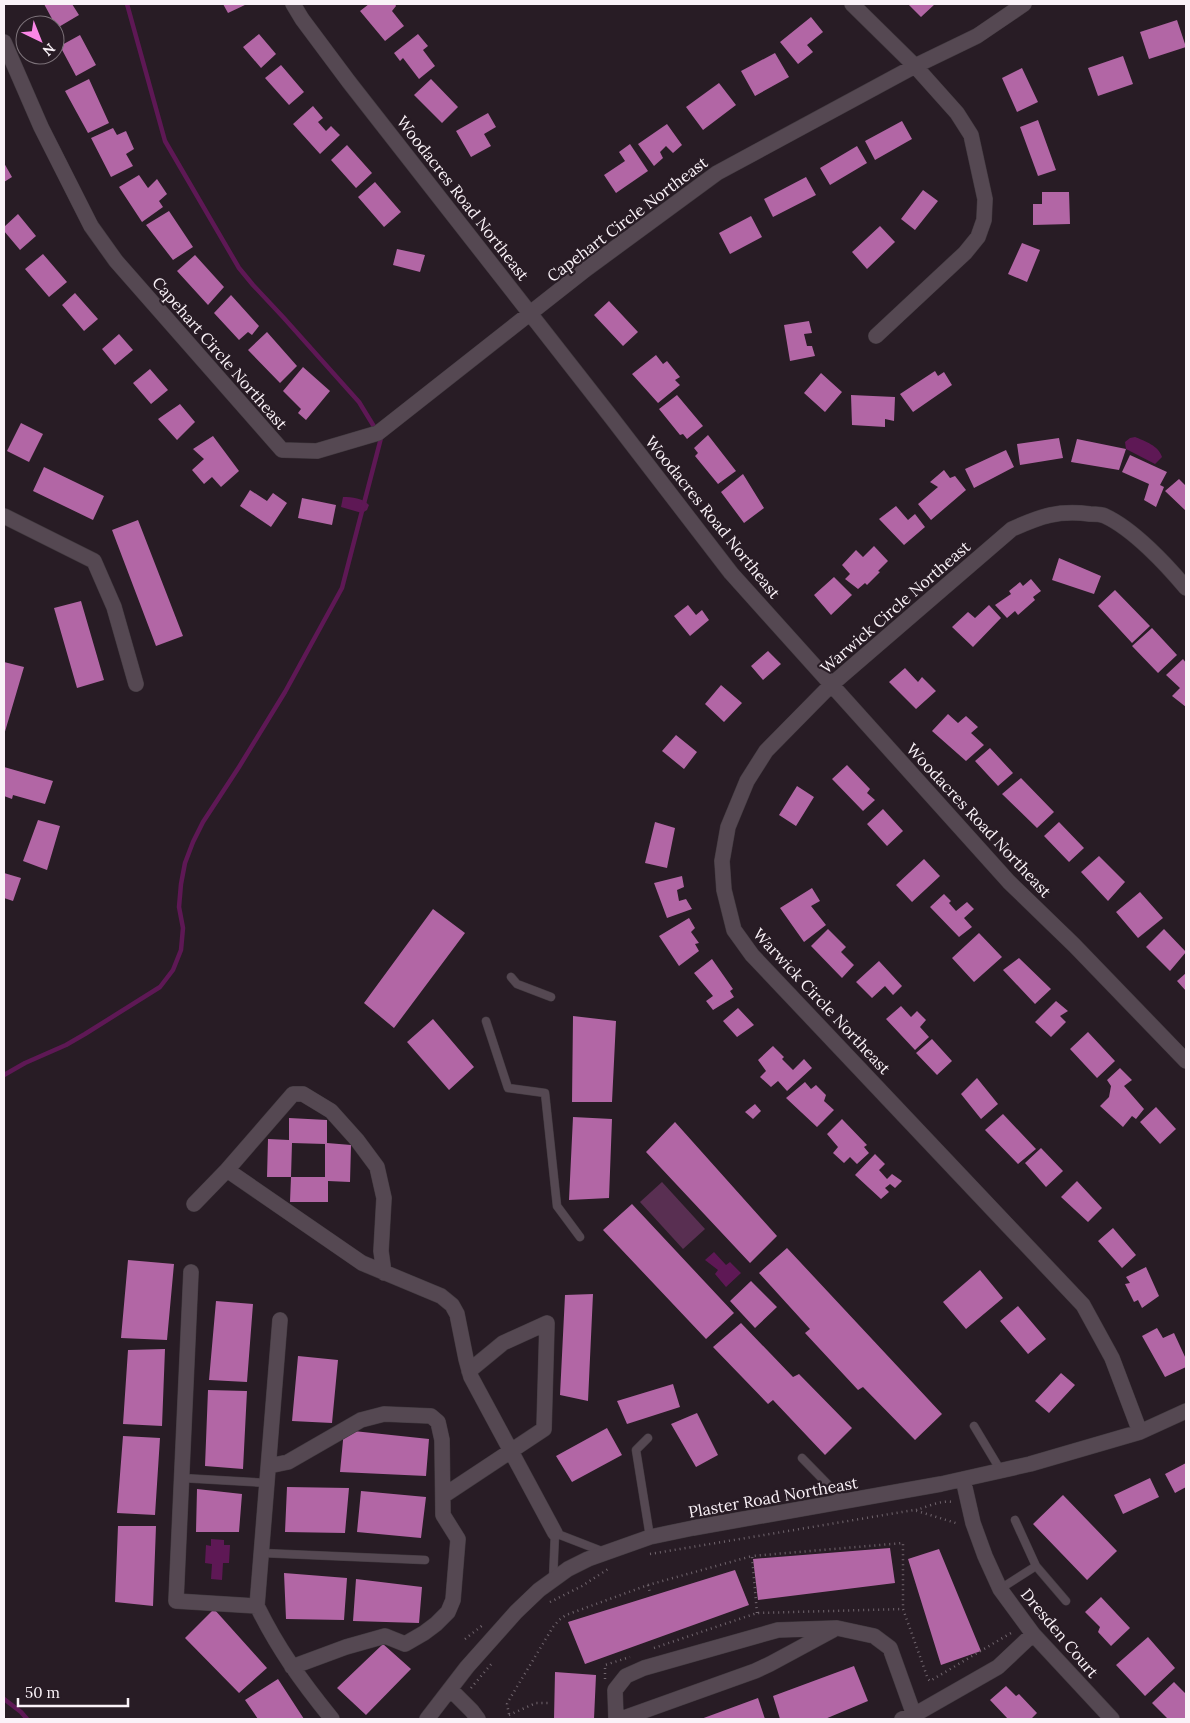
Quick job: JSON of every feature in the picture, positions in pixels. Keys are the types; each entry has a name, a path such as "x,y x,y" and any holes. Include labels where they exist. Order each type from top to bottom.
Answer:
{"street":[{"name":"Woodacres Road Northeast","path":"293,4 350,82 731,573 1009,882 1074,945 1186,1061"},
{"path":"852,4 915,66 957,113 971,135 985,199 984,220 978,237 965,253 876,336"},
{"name":"Capehart Circle Northeast","path":"4,42 8,69 41,127 91,226 116,261 282,450 317,451 378,433 585,270 716,173 915,66 976,36 1024,4"},
{"name":"Warwick Circle Northeast","path":"1140,1432 1112,1358 1083,1305 752,955 734,930 724,890 722,861 728,827 736,806 747,780 766,751 831,685 1012,529 1034,519 1058,513 1104,516 1130,533 1164,563 1186,588"},
{"path":"4,516 94,561 114,607 136,684"},
{"path":"194,1204 227,1170 293,1094 304,1094 331,1111 357,1140 377,1167 384,1198 381,1251 384,1273"},
{"path":"227,1170 362,1263 441,1296 452,1305 457,1314 471,1377 555,1533"},
{"path":"191,1272 176,1601 257,1606"},
{"path":"280,1320 257,1606 271,1635 292,1667 332,1719"},
{"path":"443,1496 544,1429 547,1323 503,1343 470,1371"},
{"name":"Plaster Road Northeast","path":"427,1719 491,1639 540,1590 568,1570 605,1552 650,1537 693,1528 846,1502 1000,1471 1140,1432 1186,1411"},
{"path":"269,1466 288,1462 361,1420 384,1414 431,1416 438,1422 442,1440 443,1515 458,1539 453,1600 448,1612 424,1634 405,1644 385,1636 346,1646 292,1667"},
{"name":"Dresden Court","path":"962,1479 973,1523 985,1556 1000,1588 1033,1634 1112,1719"},
{"path":"616,1719 615,1690 626,1676 644,1668 778,1630 836,1628 874,1636 890,1648 908,1717 998,1667 1033,1634"},
{"path":"621,1719 755,1671 836,1628"},
{"path":"450,1689 478,1719"}],"lane":[{"path":"511,977 517,984 551,997"},
{"path":"486,1021 508,1088 545,1092 557,1206 580,1236"},
{"path":"974,1426 1000,1471"},
{"path":"648,1438 636,1450 650,1537"},
{"path":"802,1458 846,1502"},
{"path":"182,1478 267,1483"},
{"path":"1015,1520 1036,1566 1066,1601"},
{"path":"553,1580 555,1533 605,1552"},
{"path":"262,1553 425,1560"},
{"path":"1000,1588 1036,1566"}],"path":[{"path":"648,1554 914,1510 936,1505 944,1501 952,1502 955,1506"},
{"path":"914,1510 960,1523 964,1529"},
{"path":"510,1719 507,1704 509,1700 553,1627 566,1615 648,1585 752,1556 904,1543 903,1608 930,1681 1012,1632"},
{"path":"752,1556 757,1613"},
{"path":"546,1605 582,1586 612,1566"},
{"path":"648,1585 650,1592"},
{"path":"595,1605 596,1610"},
{"path":"650,1650 757,1613 903,1608"},
{"path":"605,1683 605,1665 632,1656"},
{"path":"470,1690 496,1659"},
{"path":"509,1715 536,1703 549,1703"}],"shaded area":[{"path":"1135,437 1147,442 1158,450 1162,457 1155,464 1126,449 1125,442"},
{"path":"343,497 361,499 369,505 367,510 362,513 341,507"},
{"path":"662,1182 705,1229 683,1249 640,1202"},
{"path":"714,1252 726,1265 730,1262 741,1273 726,1287 715,1274 718,1270 705,1260"},
{"path":"211,1539 224,1540 224,1545 230,1545 229,1563 223,1563 222,1580 211,1579 212,1564 205,1563 206,1545 211,1546"}],"building":[{"path":"44,4 72,4 79,15 65,23 65,15 50,15"},
{"path":"223,4 247,4 228,13"},
{"path":"369,4 395,4 396,6 392,11 404,26 385,41 360,11"},
{"path":"908,4 935,4 921,17"},
{"path":"811,17 823,32 807,45 813,52 798,64 780,42"},
{"path":"1177,20 1186,47 1149,59 1140,32"},
{"path":"259,34 276,54 261,68 243,47"},
{"path":"418,34 428,46 423,50 435,66 419,79 403,58 400,61 394,53"},
{"path":"80,35 96,65 76,76 65,55 65,43"},
{"path":"775,53 789,77 755,96 741,71"},
{"path":"1123,56 1133,84 1098,96 1088,68"},
{"path":"281,65 304,92 289,105 265,78"},
{"path":"1022,68 1038,102 1017,112 1002,78"},
{"path":"89,79 109,123 88,133 65,91"},
{"path":"431,79 458,107 442,123 414,95"},
{"path":"719,83 736,105 703,130 686,107"},
{"path":"313,106 323,118 318,122 326,131 331,126 340,135 320,154 293,124"},
{"path":"488,113 496,127 484,134 491,146 471,157 456,131"},
{"path":"1038,120 1056,170 1038,176 1020,127"},
{"path":"902,121 912,139 875,160 865,141"},
{"path":"667,124 682,145 673,153 666,146 660,152 663,158 654,166 638,144"},
{"path":"113,128 117,135 126,131 134,149 126,154 133,166 111,177 91,138"},
{"path":"630,144 648,171 616,193 604,175 625,161 619,152"},
{"path":"347,145 372,173 356,188 331,160"},
{"path":"857,146 867,163 830,185 820,168"},
{"path":"4,163 12,177 4,182"},
{"path":"139,175 148,188 157,179 167,194 159,201 163,207 142,222 119,187"},
{"path":"806,177 816,195 773,217 764,199"},
{"path":"375,182 401,212 384,227 358,197"},
{"path":"923,190 938,201 915,230 901,219"},
{"path":"1042,192 1069,192 1070,224 1033,225 1033,204 1042,204"},
{"path":"169,211 193,247 173,260 146,225"},
{"path":"18,214 36,236 20,250 4,231 4,227"},
{"path":"751,216 762,237 730,254 719,233"},
{"path":"880,226 895,242 867,269 852,252"},
{"path":"1022,243 1040,250 1027,282 1008,274"},
{"path":"397,249 425,255 420,272 393,265"},
{"path":"43,254 67,282 49,297 25,269"},
{"path":"195,255 224,287 208,305 177,271"},
{"path":"75,293 98,319 84,331 62,305"},
{"path":"231,295 259,326 252,335 248,332 239,340 214,313"},
{"path":"609,301 638,332 623,346 594,315"},
{"path":"809,321 812,333 804,334 807,346 812,346 815,356 790,361 784,325"},
{"path":"267,332 297,366 280,383 248,350"},
{"path":"119,334 133,350 115,365 102,349"},
{"path":"656,355 663,364 667,361 680,377 675,380 680,385 658,403 632,374"},
{"path":"303,367 330,391 306,420 298,413 301,409 283,391"},
{"path":"150,369 168,390 151,404 133,383"},
{"path":"935,371 938,376 944,372 952,385 913,412 900,394"},
{"path":"821,373 842,392 825,412 804,393"},
{"path":"677,395 703,426 687,439 683,434 680,435 659,409"},
{"path":"851,395 895,397 894,421 885,419 885,427 852,425"},
{"path":"180,404 195,422 177,440 158,419"},
{"path":"21,423 43,434 29,462 7,451"},
{"path":"708,435 736,471 718,484 695,456 698,453 694,448"},
{"path":"213,436 239,471 221,487 212,477 204,484 192,470 204,459 193,449"},
{"path":"1059,438 1063,458 1020,465 1017,444"},
{"path":"1077,439 1126,449 1119,470 1071,462"},
{"path":"1006,450 1014,467 974,488 965,469"},
{"path":"1130,455 1167,472 1160,485 1164,487 1156,507 1144,500 1149,484 1122,472"},
{"path":"44,467 104,496 93,520 33,491"},
{"path":"944,470 950,478 955,476 966,490 931,520 918,504 938,487 930,482"},
{"path":"743,474 764,508 744,523 721,492"},
{"path":"1179,479 1186,486 1186,511 1165,491"},
{"path":"250,490 267,501 273,493 287,503 271,527 240,506"},
{"path":"302,498 336,505 332,525 298,518"},
{"path":"896,506 908,520 915,514 925,527 904,545 879,519"},
{"path":"138,520 183,636 156,646 112,530"},
{"path":"874,546 888,561 867,585 865,583 858,589 845,579 850,574 842,565 856,550 863,557"},
{"path":"1059,558 1101,576 1094,594 1052,580"},
{"path":"834,577 852,595 831,615 814,595"},
{"path":"1031,579 1041,591 1033,597 1035,600 1018,615 1015,611 1007,618 995,605 1011,594 1009,591 1020,582 1023,586"},
{"path":"1115,590 1150,626 1132,643 1098,606"},
{"path":"81,601 104,680 77,688 54,608"},
{"path":"688,605 696,615 702,610 709,620 690,636 674,616"},
{"path":"989,605 1001,618 973,647 952,627 968,612 975,618"},
{"path":"1152,628 1177,655 1158,673 1132,646"},
{"path":"768,651 781,664 763,680 751,666"},
{"path":"1183,659 1186,663 1186,707 1172,696 1180,688 1166,675"},
{"path":"4,662 24,667 4,735"},
{"path":"905,668 918,682 922,677 936,691 916,709 889,682"},
{"path":"721,685 742,703 724,722 705,704"},
{"path":"948,714 958,723 966,716 978,727 971,733 984,745 966,761 932,731"},
{"path":"676,735 697,752 684,769 662,751"},
{"path":"990,748 1013,773 998,786 975,761"},
{"path":"847,765 870,789 867,793 875,800 863,811 832,779"},
{"path":"4,767 53,781 45,804 13,795 12,799 4,796"},
{"path":"1021,778 1054,812 1037,828 1002,794"},
{"path":"797,786 814,797 796,826 779,815"},
{"path":"883,809 903,831 887,846 867,824"},
{"path":"38,820 60,826 47,870 23,861"},
{"path":"655,822 675,828 667,868 645,863"},
{"path":"1059,822 1084,848 1069,862 1044,836"},
{"path":"1099,856 1125,882 1108,901 1081,872"},
{"path":"924,859 940,876 912,902 896,885"},
{"path":"4,873 21,878 13,901 4,898"},
{"path":"682,876 684,887 677,890 679,901 686,899 692,909 667,918 654,883"},
{"path":"812,888 820,901 811,906 826,925 804,942 780,908"},
{"path":"1140,892 1163,918 1138,938 1116,912"},
{"path":"944,894 951,901 949,903 956,911 967,902 974,909 964,918 972,927 959,937 930,907"},
{"path":"433,909 465,933 394,1028 364,1003"},
{"path":"689,918 695,928 691,932 699,943 695,944 699,951 679,966 659,936"},
{"path":"828,929 846,947 841,952 854,965 842,978 811,946"},
{"path":"1164,929 1186,952 1170,971 1146,947"},
{"path":"979,933 1002,957 974,982 952,958"},
{"path":"1019,958 1051,989 1035,1004 1003,970"},
{"path":"712,959 733,989 730,991 734,997 713,1010 706,1001 713,996 694,973"},
{"path":"879,961 902,986 893,995 885,986 872,998 856,982"},
{"path":"1186,973 1186,991 1177,981"},
{"path":"1056,1001 1068,1011 1060,1016 1066,1022 1051,1037 1035,1022"},
{"path":"901,1006 911,1017 917,1011 926,1020 920,1027 929,1037 915,1050 886,1019"},
{"path":"738,1008 754,1025 737,1037 723,1021"},
{"path":"573,1016 616,1021 612,1102 572,1102"},
{"path":"433,1019 474,1067 449,1090 407,1042"},
{"path":"1088,1032 1115,1061 1097,1078 1070,1049"},
{"path":"932,1039 952,1061 937,1075 916,1053"},
{"path":"773,1046 793,1070 804,1059 812,1068 787,1091 778,1081 771,1087 760,1077 766,1071 758,1060"},
{"path":"1120,1068 1132,1080 1124,1086 1144,1109 1136,1119 1132,1116 1123,1127 1100,1106 1109,1097 1111,1086 1107,1080"},
{"path":"977,1078 998,1104 981,1119 961,1094"},
{"path":"805,1082 811,1089 816,1085 826,1095 824,1101 834,1110 817,1127 786,1098"},
{"path":"755,1104 761,1111 753,1119 745,1112"},
{"path":"1156,1107 1176,1129 1160,1144 1140,1122"},
{"path":"1003,1114 1036,1149 1018,1164 985,1130"},
{"path":"573,1117 612,1119 609,1198 569,1200"},
{"path":"289,1118 327,1120 327,1143 351,1145 350,1182 328,1181 328,1202 290,1202 291,1177 267,1177 268,1139 289,1140","holes":["292,1143 325,1144 325,1177 291,1177"]},
{"path":"842,1119 867,1145 864,1147 869,1153 857,1164 850,1157 844,1163 833,1153 838,1147 827,1134"},
{"path":"675,1122 777,1236 750,1263 646,1152"},
{"path":"1041,1148 1063,1171 1046,1187 1025,1163"},
{"path":"875,1154 885,1164 879,1170 887,1179 892,1174 902,1181 895,1188 890,1184 885,1188 889,1192 881,1199 855,1175"},
{"path":"1077,1181 1102,1208 1088,1222 1061,1197"},
{"path":"632,1204 734,1313 706,1339 603,1230"},
{"path":"1113,1228 1136,1255 1122,1268 1098,1241"},
{"path":"787,1248 942,1414 915,1440 863,1387 858,1390 805,1333 810,1329 759,1273"},
{"path":"128,1260 174,1264 167,1340 121,1338"},
{"path":"1146,1267 1159,1296 1142,1308 1138,1300 1134,1302 1125,1284 1130,1283 1126,1277"},
{"path":"980,1270 1003,1298 966,1329 943,1302"},
{"path":"751,1281 777,1307 755,1328 730,1301"},
{"path":"593,1294 588,1401 560,1395 565,1295"},
{"path":"216,1301 253,1304 247,1382 209,1380"},
{"path":"1018,1306 1046,1339 1028,1354 1000,1321"},
{"path":"741,1323 793,1377 799,1374 852,1428 825,1455 773,1400 768,1404 713,1347"},
{"path":"1157,1328 1163,1338 1174,1333 1186,1359 1186,1367 1165,1377 1142,1336"},
{"path":"165,1349 162,1426 123,1424 128,1350"},
{"path":"298,1356 338,1360 332,1423 292,1421"},
{"path":"1061,1373 1075,1385 1049,1413 1035,1401"},
{"path":"673,1384 680,1407 627,1424 617,1401"},
{"path":"208,1390 247,1391 243,1469 205,1466"},
{"path":"697,1413 718,1455 696,1467 671,1424"},
{"path":"607,1428 622,1455 572,1482 556,1456"},
{"path":"344,1430 429,1439 426,1476 340,1472"},
{"path":"123,1436 160,1438 155,1515 117,1513"},
{"path":"1186,1463 1186,1487 1175,1493 1165,1474"},
{"path":"1150,1478 1159,1497 1123,1514 1114,1495"},
{"path":"287,1487 349,1488 345,1533 285,1532"},
{"path":"197,1489 242,1494 239,1532 196,1532"},
{"path":"361,1491 426,1497 421,1538 357,1532"},
{"path":"1063,1495 1117,1551 1087,1580 1033,1524"},
{"path":"118,1526 156,1526 153,1606 115,1602"},
{"path":"890,1548 895,1583 758,1600 753,1559"},
{"path":"939,1549 981,1651 941,1665 908,1559"},
{"path":"735,1570 749,1605 585,1664 568,1622"},
{"path":"284,1573 347,1578 344,1620 286,1619"},
{"path":"356,1579 422,1587 419,1623 353,1621"},
{"path":"1101,1597 1130,1628 1111,1646 1098,1632 1100,1627 1085,1612"},
{"path":"214,1609 267,1668 239,1693 185,1638"},
{"path":"1148,1637 1175,1668 1145,1696 1116,1665"},
{"path":"383,1644 411,1669 366,1715 337,1688"},
{"path":"854,1666 868,1701 825,1719 780,1719 773,1696"},
{"path":"555,1672 596,1675 594,1719 554,1719"},
{"path":"278,1679 304,1719 258,1719 245,1700"},
{"path":"1174,1682 1186,1694 1186,1719 1168,1719 1152,1703"},
{"path":"1006,1686 1016,1696 1019,1694 1037,1713 1031,1719 1008,1719 990,1700"},
{"path":"758,1698 765,1719 701,1719"}],"waterway":[{"path":"4,1075 85,1034 160,987 173,970 181,950 183,928 179,907 181,884 185,863 193,842 203,822 285,692 342,588 381,438 359,402 239,268 165,141 127,4"},
{"path":"4,1699 27,1719"}]}
